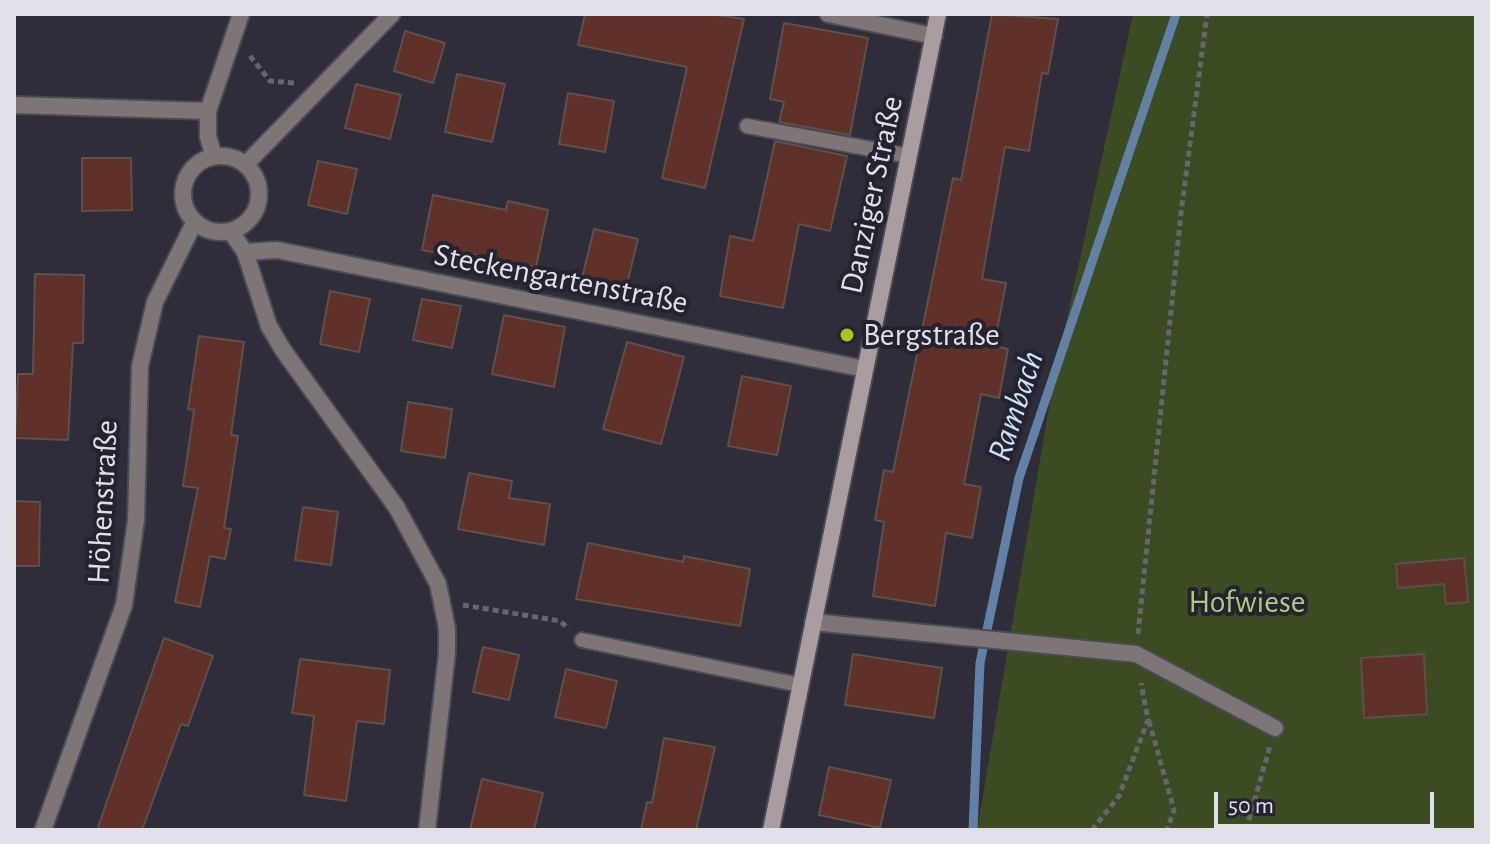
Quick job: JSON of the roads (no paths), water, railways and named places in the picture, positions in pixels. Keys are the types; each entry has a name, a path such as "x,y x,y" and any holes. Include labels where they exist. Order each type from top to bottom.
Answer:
{"main road":[{"name":"Danziger Straße","path":"771,830 938,14"}],"street":[{"path":"214,156 208,137 208,111 241,14"},
{"path":"246,164 392,14"},
{"path":"828,14 934,36"},
{"path":"14,105 208,111"},
{"path":"227,155 246,164 256,176 259,191 254,211 245,224 231,232 218,233 194,223 186,212 186,181 193,169 214,156 227,155"},
{"name":"Höhenstraße","path":"43,830 124,605 135,533 140,366 155,302 194,223"},
{"path":"231,232 245,252 269,326 416,539 443,602 447,653 427,830"},
{"name":"Steckengartenstraße","path":"245,252 277,250 865,369"},
{"path":"813,622 965,640 1136,654 1275,728"}],"lane":[{"path":"747,126 909,156"},
{"path":"582,640 800,685"}],"waterway":[{"name":"Rambach","path":"973,830 980,663 1019,478 1176,14"}],"place":[{"name":"Bergstraße","path":"847,335"}],"park label":[{"name":"Hofwiese","path":"1247,602"}]}
